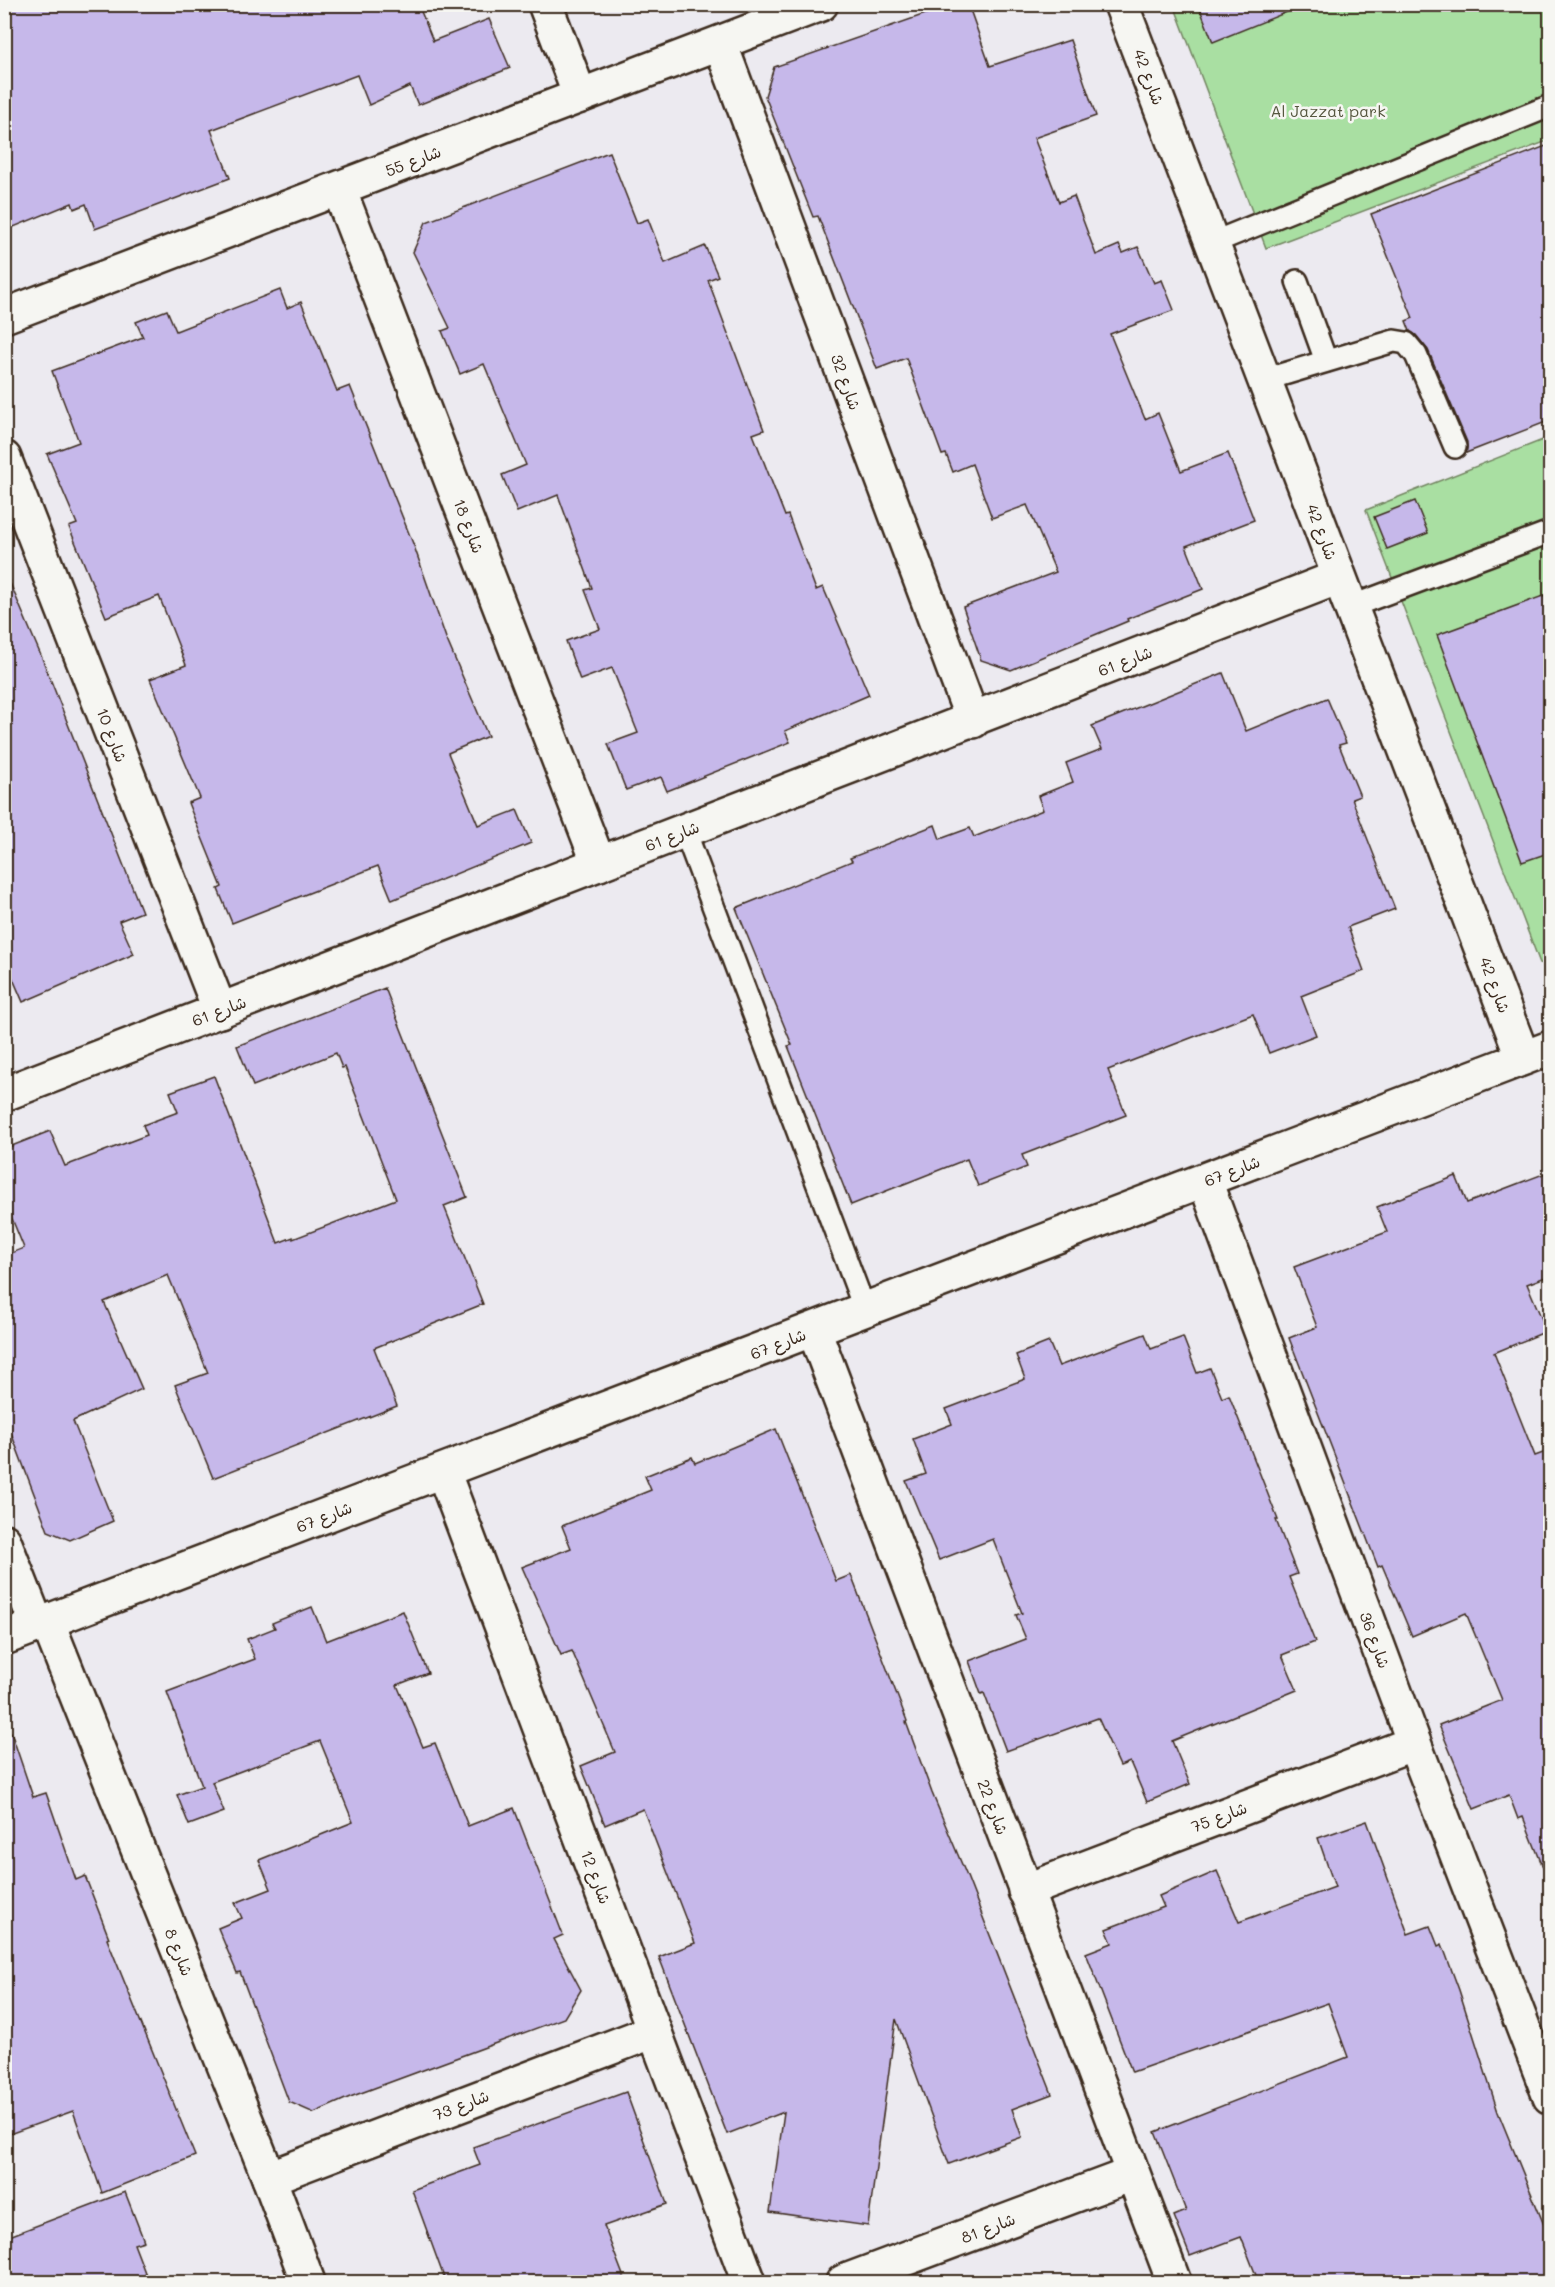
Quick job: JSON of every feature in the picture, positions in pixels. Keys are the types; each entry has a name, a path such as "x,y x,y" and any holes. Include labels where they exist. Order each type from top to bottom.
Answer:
{"street":[{"path":"545,4 580,96"},
{"name":"شارع 55","path":"4,316 820,4"},
{"name":"شارع 42","path":"1121,4 1350,608 1537,1053"},
{"name":"شارع 32","path":"720,43 973,721"},
{"name":"شارع 18","path":"339,189 599,864"},
{"name":"شارع 10","path":"4,459 220,1011"},
{"name":"شارع 61","path":"4,1094 973,721 1339,577"},
{"name":"شارع 67","path":"4,1638 1537,1053"},
{"name":"شارع 36","path":"1205,1181 1414,1743 1539,2031 1551,2097"},
{"name":"شارع 22","path":"814,1330 1173,2283"},
{"name":"شارع 12","path":"443,1471 749,2283"},
{"name":"شارع 8","path":"4,1541 42,1623 269,2178 308,2283"},
{"name":"شارع 75","path":"1025,1891 1414,1743"},
{"name":"شارع 73","path":"269,2178 654,2031"},
{"name":"شارع 81","path":"843,2283 1132,2174"}],"lane":[{"path":"1212,243 1551,106"},
{"path":"1297,280 1326,362"},
{"path":"1264,380 1394,341 1406,343 1416,355 1455,447"},
{"path":"1350,608 1551,532"},
{"path":"685,831 865,1310"}],"green space":[{"name":"Al Jazzat park","path":"1174,5 1550,5 1550,140 1266,248"},
{"path":"1550,437 1550,965 1540,963 1366,510"}],"building":[{"path":"4,4 418,4 433,41 489,19 510,68 418,105 410,86 369,105 357,75 211,130 230,178 95,229 86,204 74,209 72,203 4,231"},
{"path":"954,4 968,4 990,66 1070,40 1096,116 1034,138 1059,202 1074,196 1096,255 1119,245 1123,253 1138,247 1154,283 1162,280 1174,310 1110,334 1145,419 1158,413 1181,471 1228,453 1254,520 1186,546 1203,589 1127,619 1128,621 1011,670 981,660 963,607 1056,572 1027,505 992,518 972,464 953,472 946,454 942,455 906,358 877,369 818,216 813,217 765,96 774,67"},
{"path":"1198,4 1302,4 1302,6 1213,42"},
{"path":"1551,144 1551,420 1466,453 1467,442 1428,350 1410,331 1406,321 1413,318 1371,214"},
{"path":"609,152 637,223 648,219 665,263 705,246 718,276 708,280 764,430 753,434 785,516 788,515 816,590 823,587 869,695 785,731 790,742 667,791 661,777 626,790 608,744 638,733 612,668 580,680 566,641 600,629 585,590 592,588 558,495 517,512 502,475 526,465 484,364 460,374 442,331 450,328 413,252 426,222"},
{"path":"280,290 287,308 301,302 337,391 350,386 414,546 446,638 488,736 448,753 478,825 517,810 531,843 392,900 378,866 232,923 218,889 222,887 188,803 200,798 150,679 186,665 159,596 106,617 69,527 77,524 47,454 79,442 52,371 143,337 136,322 167,310 176,331"},
{"path":"1415,501 1428,533 1387,549 1374,517"},
{"path":"4,569 42,658 142,912 119,921 134,954 23,1002 4,958"},
{"path":"1551,593 1551,852 1522,862 1437,635"},
{"path":"1223,673 1246,731 1327,698 1346,743 1339,745 1360,796 1352,799 1395,909 1348,927 1364,971 1301,996 1316,1035 1269,1053 1253,1014 1108,1070 1126,1115 1022,1155 1027,1167 978,1186 967,1159 851,1205 788,1046 792,1045 736,908 852,861 850,858 935,825 940,839 970,828 974,837 1043,810 1038,796 1073,782 1066,763 1102,749 1092,726"},
{"path":"385,988 467,1197 444,1206 483,1304 374,1348 397,1406 213,1478 175,1385 208,1373 168,1275 104,1302 142,1389 73,1421 113,1521 70,1540 48,1531 4,1414 4,1256 24,1248 4,1199 4,1149 50,1131 65,1166 147,1135 143,1125 178,1112 170,1092 214,1076 278,1243 396,1199 345,1067 342,1068 336,1053 253,1086 237,1046"},
{"path":"1551,1171 1551,1275 1527,1284 1547,1331 1494,1353 1535,1456 1551,1450 1549,1882 1523,1817 1518,1819 1509,1795 1474,1809 1439,1725 1502,1700 1466,1613 1412,1636 1382,1565 1378,1567 1289,1338 1317,1327 1294,1267 1387,1232 1377,1207 1456,1176 1467,1203"},
{"path":"1145,1334 1151,1349 1183,1337 1197,1373 1210,1368 1222,1398 1229,1395 1297,1574 1289,1577 1315,1642 1282,1655 1297,1690 1172,1741 1190,1784 1147,1802 1130,1762 1120,1766 1098,1718 1006,1751 969,1661 1026,1639 1016,1615 1022,1613 993,1539 939,1560 906,1481 926,1474 913,1439 952,1424 946,1409 1025,1379 1016,1355 1049,1342 1059,1366"},
{"path":"776,1429 836,1581 851,1575 932,1793 1052,2094 1012,2109 1022,2137 949,2164 896,2019 868,2226 770,2212 784,2112 727,2134 659,1957 695,1943 643,1809 605,1825 581,1766 615,1752 572,1651 561,1655 522,1567 571,1548 562,1526 651,1490 645,1476 692,1457 695,1463"},
{"path":"312,1607 326,1641 403,1611 428,1673 397,1685 423,1747 435,1743 468,1826 514,1808 563,1935 554,1939 581,1990 564,2018 350,2097 314,2113 289,2102 240,1972 237,1973 218,1928 242,1918 235,1903 271,1889 259,1860 353,1822 320,1741 212,1782 224,1812 189,1825 177,1795 202,1786 167,1692 255,1659 247,1639 275,1628 272,1623"},
{"path":"11,1732 33,1797 46,1793 76,1880 85,1876 109,1938 107,1939 195,2156 102,2193 73,2111 4,2136 4,1733"},
{"path":"1367,1821 1408,1934 1430,1926 1438,1946 1442,1944 1498,2112 1551,2242 1551,2283 1259,2283 1241,2237 1190,2256 1174,2216 1186,2211 1155,2132 1348,2057 1328,2003 1132,2072 1086,1953 1112,1943 1106,1929 1164,1907 1159,1896 1217,1871 1239,1922 1335,1887 1318,1838"},
{"path":"626,2092 667,2204 604,2226 626,2283 446,2283 412,2190 480,2165 473,2147"},
{"path":"125,2192 144,2241 134,2244 149,2283 4,2283 4,2238"}]}
